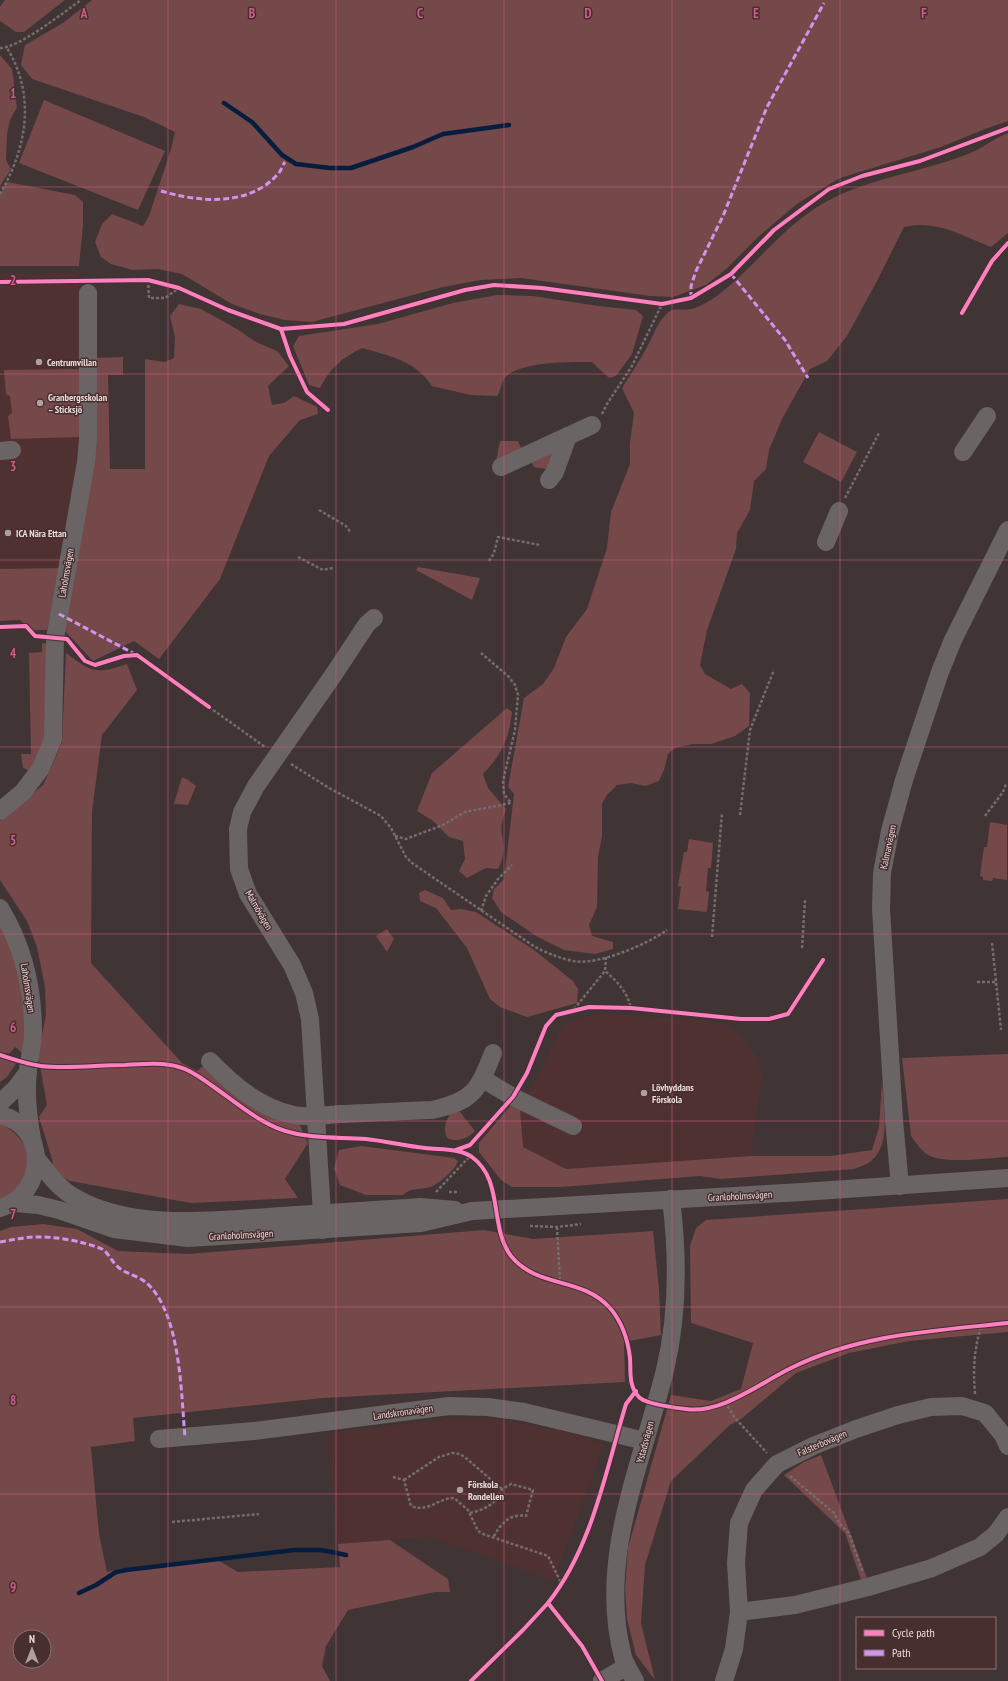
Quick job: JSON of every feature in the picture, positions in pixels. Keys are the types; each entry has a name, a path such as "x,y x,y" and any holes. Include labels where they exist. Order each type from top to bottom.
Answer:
{"street":[{"name":"Laholmsvägen","path":"0,811 23,792 41,768 53,739 55,638 86,462 88,440 88,293"},
{"path":"963,452 987,416"},
{"path":"500,467 568,436 597,420"},
{"path":"549,480 555,472 568,436"},
{"path":"826,542 839,510"},
{"name":"Kalmarvägen","path":"900,1186 894,1120 881,909 882,873 890,831 904,780 940,672 953,640 1008,530"},
{"name":"Malmövägen","path":"323,1222 310,1019 304,993 292,965 248,894 240,869 238,829 242,812 256,786 367,624 374,618"},
{"name":"Laholmsvägen","path":"0,908 17,941 23,958 31,999 33,1032 28,1072 26,1107 35,1151"},
{"path":"210,1061 228,1080 251,1097 275,1109 295,1115 316,1116 432,1110 450,1106 465,1100 483,1079 492,1053"},
{"name":"Laholmsvägen","path":"0,1103 16,1088 28,1072"},
{"path":"483,1079 513,1097 573,1126"},
{"name":"Granloholmsvägen","path":"0,1115 15,1121 25,1130 35,1151 62,1190 76,1198 119,1215 154,1219 192,1221 421,1223 472,1211 900,1186 1008,1178"},
{"path":"7,1205 31,1185 36,1168 35,1151"},
{"name":"Ystadsvägen","path":"631,1674 623,1658 615,1615 615,1566 620,1533 665,1370 672,1333 675,1229 670,1199"},
{"name":"Granloholmsvägen","path":"7,1205 38,1205 59,1210 114,1229 181,1237 230,1236 323,1222"},
{"name":"Landskronavägen","path":"159,1439 254,1431 449,1406 488,1407 524,1412 645,1441"},
{"name":"Falsterbovägen","path":"724,1681 734,1648 739,1612 736,1564 739,1523 754,1490 777,1464 813,1446 898,1415 931,1407 962,1406 984,1413 1004,1435 1008,1446"},
{"path":"739,1612 795,1605 868,1587 932,1568 958,1558 980,1547 996,1534 1008,1517"},
{"path":"602,1681 631,1674"}],"path":[{"path":"0,48 7,48 26,37 81,0"},
{"path":"0,194 12,174 23,136 25,105 17,64 7,48"},
{"path":"141,280 156,282"},
{"path":"148,280 149,298 165,298 179,288"},
{"path":"171,286 186,292"},
{"path":"654,304 668,304"},
{"path":"597,420 632,366 662,304"},
{"path":"839,510 879,433"},
{"path":"319,510 346,526 351,533"},
{"path":"489,562 494,553 498,537 540,545"},
{"path":"298,557 323,570 333,568"},
{"path":"394,836 406,839 443,825 465,812 511,803 504,794 503,781 515,730 518,695 515,685 509,677 481,653"},
{"path":"740,815 750,730 774,670"},
{"path":"203,703 248,735"},
{"path":"299,769 329,788 381,816 391,828 406,857 412,863 535,947 552,955 574,961 606,957 647,942 667,930"},
{"path":"985,816 1003,792 1006,784"},
{"path":"712,937 722,813"},
{"path":"482,911 486,896 498,879 507,872 512,865"},
{"path":"802,948 805,900"},
{"path":"992,943 1001,1030"},
{"path":"574,1010 605,971 606,957"},
{"path":"605,971 624,991 631,1008"},
{"path":"977,982 996,982"},
{"path":"568,1011 582,1008"},
{"path":"624,1008 638,1009"},
{"path":"463,1153 476,1161"},
{"path":"436,1193 470,1156"},
{"path":"530,1226 557,1227 581,1224"},
{"path":"557,1227 560,1281"},
{"path":"555,1280 567,1284"},
{"path":"973,1326 988,1325"},
{"path":"976,1410 973,1365 974,1350 981,1326"},
{"path":"718,1404 731,1400"},
{"path":"725,1402 735,1418 777,1464 834,1512 839,1523 849,1533 868,1587"},
{"path":"404,1480 439,1457 452,1453 460,1454 467,1459 502,1489"},
{"path":"394,1476 404,1480"},
{"path":"404,1480 411,1506 424,1508 454,1498 470,1512 478,1531 493,1538 548,1556 562,1585"},
{"path":"470,1512 481,1510 496,1501 502,1489 511,1484 533,1490 526,1516 518,1514 507,1519 498,1528 493,1538"},
{"path":"172,1522 259,1514"},
{"path":"557,1591 566,1578"}],"shaded area":[{"path":"5,0 65,0 24,32 16,32 0,21 0,7"},
{"path":"92,0 1008,0 1008,121 941,147 840,178 798,203 759,236 726,269 706,285 673,297 650,296 521,278 481,280 443,287 312,322 285,320 260,314 232,304 182,274 158,269 133,270 111,264 101,257 95,242 102,224 112,214 143,226 149,216 171,149 175,132 144,117 32,79 21,65 25,45 63,23"},
{"path":"0,55 12,69 17,107 10,120 7,134 6,160 11,169 0,186"},
{"path":"44,100 165,151 138,210 19,163"},
{"path":"1008,133 1008,233 991,247 938,227 915,225 904,227 847,336 827,361 810,369 782,419 769,450 766,469 754,481 750,510 737,533 736,549 707,630 700,665 705,674 731,689 742,684 750,693 749,726 735,736 711,744 693,744 675,748 668,754 664,770 659,781 645,786 631,783 617,785 607,795 602,804 602,836 598,857 597,907 589,925 592,936 613,942 613,949 595,954 564,950 536,936 501,912 492,898 494,889 504,879 514,794 508,787 524,698 543,684 554,668 566,637 587,609 607,548 611,512 630,464 630,443 634,413 622,388 643,354 659,323 670,311 694,308 705,304 718,295 741,276 795,223 825,202 865,185 968,154"},
{"path":"7,182 75,195 83,202 83,225 79,266 0,266 0,194"},
{"name":"Granbergsskolan – Sticksjö","path":"0,274 79,274 81,449 59,568 0,569"},
{"path":"497,295 533,296 636,310 643,316 632,354 616,376 609,378 592,362 558,363 532,366 511,373 504,379 497,396 470,395 432,386 418,370 401,360 362,348 337,364 320,388 309,385 293,346 299,336 378,324 453,303"},
{"path":"179,304 201,309 237,329 254,341 277,351 289,366 268,386 272,405 284,403 294,396 317,407 318,414 300,420 269,456 220,579 159,659 134,641 93,661 62,628 94,358 123,357 123,375 108,375 110,469 145,469 145,359 165,362 174,358 175,337 170,316"},
{"path":"80,369 81,437 11,439 8,416 12,413 10,396 6,394 4,370"},
{"path":"819,432 857,452 841,482 803,462"},
{"path":"500,441 518,441 523,452 496,461"},
{"path":"544,453 556,453 551,465 546,469 534,467 530,460"},
{"path":"418,567 480,578 472,600 416,570"},
{"path":"59,568 47,630 30,630 20,620 0,621 0,569"},
{"path":"42,643 48,644 45,740 31,768 28,770 23,768 21,754 31,754 29,653 42,652"},
{"path":"66,653 88,668 94,670 108,670 127,664 137,690 102,735 92,812 91,963 182,1063 197,1071 210,1061 295,1115 308,1143 285,1179 298,1198 191,1203 70,1181 54,1173 52,1159 39,1117 47,1105 38,1055 46,1015 45,987 37,947 27,921 0,880 0,821 43,785 62,742"},
{"path":"507,708 512,712 507,738 500,753 483,774 488,788 506,809 502,821 503,856 498,869 486,868 467,878 459,871 465,859 463,841 449,837 433,821 417,811 432,773"},
{"path":"182,777 196,786 188,805 174,804"},
{"path":"990,822 1007,825 1007,880 993,878 992,881 983,880 983,877 980,876 984,847 987,847"},
{"path":"689,839 713,843 711,868 708,868 706,891 709,892 707,912 678,909 681,887 678,886 684,852 687,852"},
{"path":"425,890 443,898 451,910 461,909 476,912 534,950 573,981 578,989 577,1003 527,1017 500,1007 490,999 467,948 436,908 420,901 419,893"},
{"path":"0,920 17,962 26,1018 22,1053 15,1047 9,1054 0,1052"},
{"path":"387,929 394,939 387,952 376,936"},
{"name":"Lövhyddans Förskola","path":"600,1013 721,1022 742,1034 760,1062 762,1076 751,1156 566,1169 523,1147 520,1109 564,1023"},
{"path":"1008,1054 1008,1157 948,1160 930,1156 924,1152 911,1136 902,1058"},
{"path":"0,1055 18,1061 7,1077 0,1082"},
{"path":"882,1081 885,1124 882,1145 878,1154 871,1161 854,1169 721,1179 700,1176 561,1187 512,1187 501,1180 479,1152 479,1143 510,1106 520,1109 523,1147 566,1169 751,1156 831,1156 872,1150 879,1127"},
{"path":"452,1112 460,1112 475,1131 469,1136 459,1140 447,1138 445,1125"},
{"path":"0,1123 20,1139 25,1146 28,1162 27,1170 17,1189 0,1200"},
{"path":"361,1146 454,1158 458,1161 454,1168 446,1176 433,1186 412,1190 403,1195 366,1195 340,1185 334,1168 339,1150"},
{"path":"1008,1199 1008,1332 909,1341 849,1353 796,1373 741,1419 730,1425 671,1481 645,1565 641,1623 655,1680 636,1655 627,1619 625,1588 628,1548 671,1395 711,1401 741,1389 753,1343 691,1323 690,1246 696,1228 706,1220"},
{"path":"43,1224 77,1229 118,1251 188,1254 484,1230 533,1239 653,1231 659,1289 661,1335 624,1342 625,1382 323,1398 133,1418 135,1441 91,1447 99,1534 107,1572 117,1569 214,1558 238,1572 340,1567 338,1544 390,1540 448,1579 450,1592 435,1592 348,1610 326,1646 322,1666 330,1681 0,1681 0,1231 11,1227"},
{"name":"Förskola Rondellen","path":"451,1418 498,1419 568,1432 604,1444 554,1581 432,1537 338,1544 327,1433"},
{"path":"821,1455 867,1578 861,1580 845,1533 784,1475 804,1462"}],"waterway":[{"path":"224,103 252,122 282,155 296,164 330,168 351,168 413,147 443,134 509,125"},
{"path":"79,1593 96,1585 116,1572 126,1570 294,1550 321,1550 346,1555"}],"marked path":[{"path":"691,298 691,286 696,271 723,216 767,107 824,3"},
{"path":"161,191 191,198 222,199 237,197 252,193 265,185 278,174 285,162"},
{"path":"731,274 785,340 808,378"},
{"path":"59,614 133,653"},
{"path":"0,1242 43,1237 87,1244 102,1249 121,1269 144,1281 156,1294 165,1311 172,1331 180,1376 185,1437"}],"cycle path":[{"path":"0,282 148,280 179,288 228,310 281,329 344,324 465,290 494,285 542,288 662,304 691,298 731,274 774,230 829,189 862,176 920,161 1008,128"},
{"path":"962,313 992,261 1008,243"},
{"path":"281,329 290,356 307,392 328,410"},
{"path":"0,627 26,626 35,636 67,639 85,661 95,665 124,656 137,655 209,707"},
{"path":"456,1150 470,1145 513,1097 527,1073 546,1026 556,1015 589,1007 631,1008 741,1019 769,1019 788,1014 823,960"},
{"path":"0,1055 31,1064 51,1067 152,1064 173,1065 196,1074 260,1120 282,1130 302,1135 330,1138 366,1139 455,1151 467,1154 482,1167 488,1178 493,1191 500,1232 504,1244 511,1256 534,1274 586,1291 599,1298 610,1308 618,1319 626,1338 630,1358 631,1379 636,1394 640,1398 655,1404 686,1409 713,1407 740,1396 791,1368 843,1348 897,1336 1008,1323"},
{"path":"548,1603 576,1558 587,1533 596,1508 626,1404 636,1391"},
{"path":"471,1681 548,1603 582,1646 602,1681"}],"place":[{"name":"Centrumvillan","path":"39,362"},
{"name":"Granbergsskolan – Sticksjö","path":"40,403"},
{"name":"ICA Nära Ettan","path":"8,533"},
{"name":"Lövhyddans Förskola","path":"644,1093"},
{"name":"Förskola Rondellen","path":"460,1490"}]}
